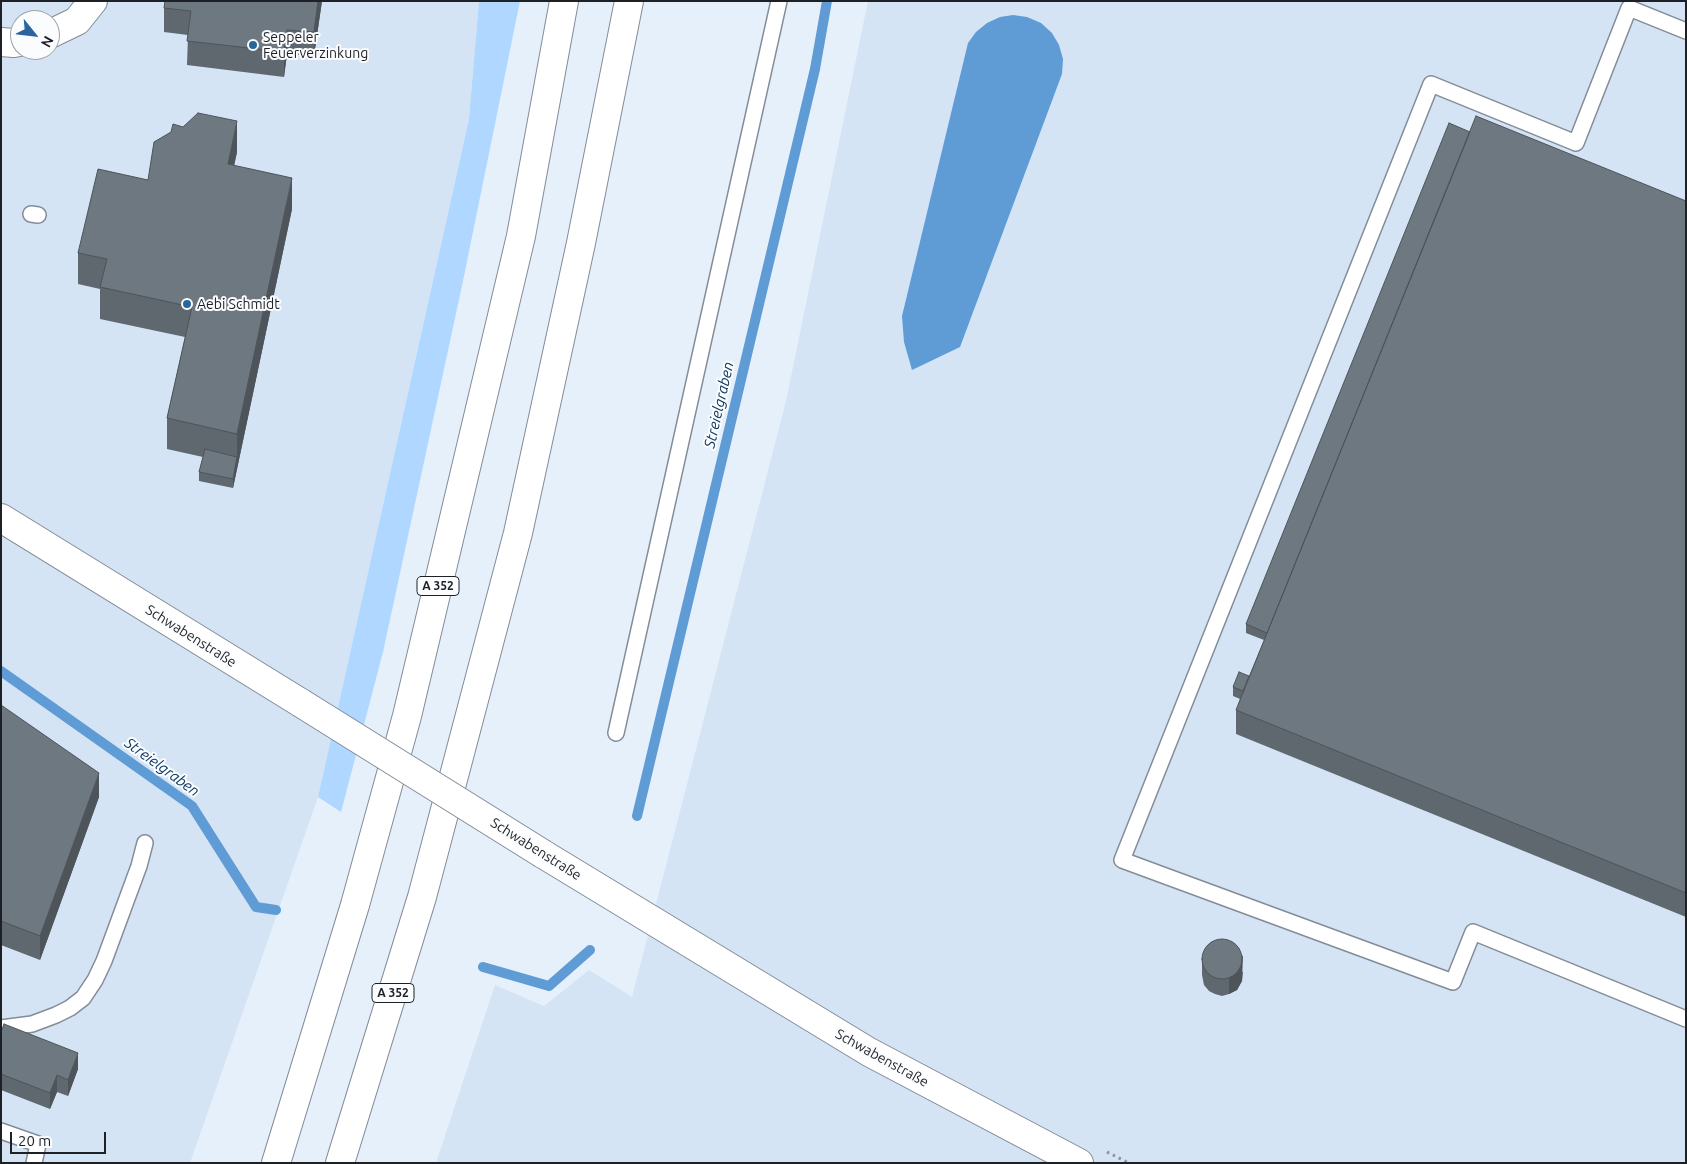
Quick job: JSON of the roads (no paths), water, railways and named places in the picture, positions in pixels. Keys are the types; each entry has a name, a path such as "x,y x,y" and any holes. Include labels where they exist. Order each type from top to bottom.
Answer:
{"main road":[{"path":"60,30 76,21 94,1"},
{"name":"A 352","path":"276,1163 355,906 407,716 521,236 564,1"},
{"name":"A 352","path":"340,1163 422,897 518,533 581,242 629,1"},
{"name":"Schwabenstraße","path":"1,518 543,854 869,1052 1079,1163"}],"lane":[{"path":"616,733 778,1"},
{"path":"1686,31 1629,8 1576,142 1431,84 1122,860 1453,982 1473,932 1686,1019"},
{"path":"1,1028 32,1024 70,1008 82,998 104,962 139,866 145,843"},
{"path":"1,1131 38,1144 34,1163"}],"waterway":[{"name":"Streielgraben","path":"637,816 815,69 827,1"},
{"name":"Streielgraben","path":"1,671 192,806 256,907 276,910"},
{"name":"Streielgraben","path":"483,967 549,986 590,950"}],"place":[{"name":"Seppeler Feuerverzinkung","path":"253,45"},
{"name":"Aebi Schmidt","path":"187,304"}]}
